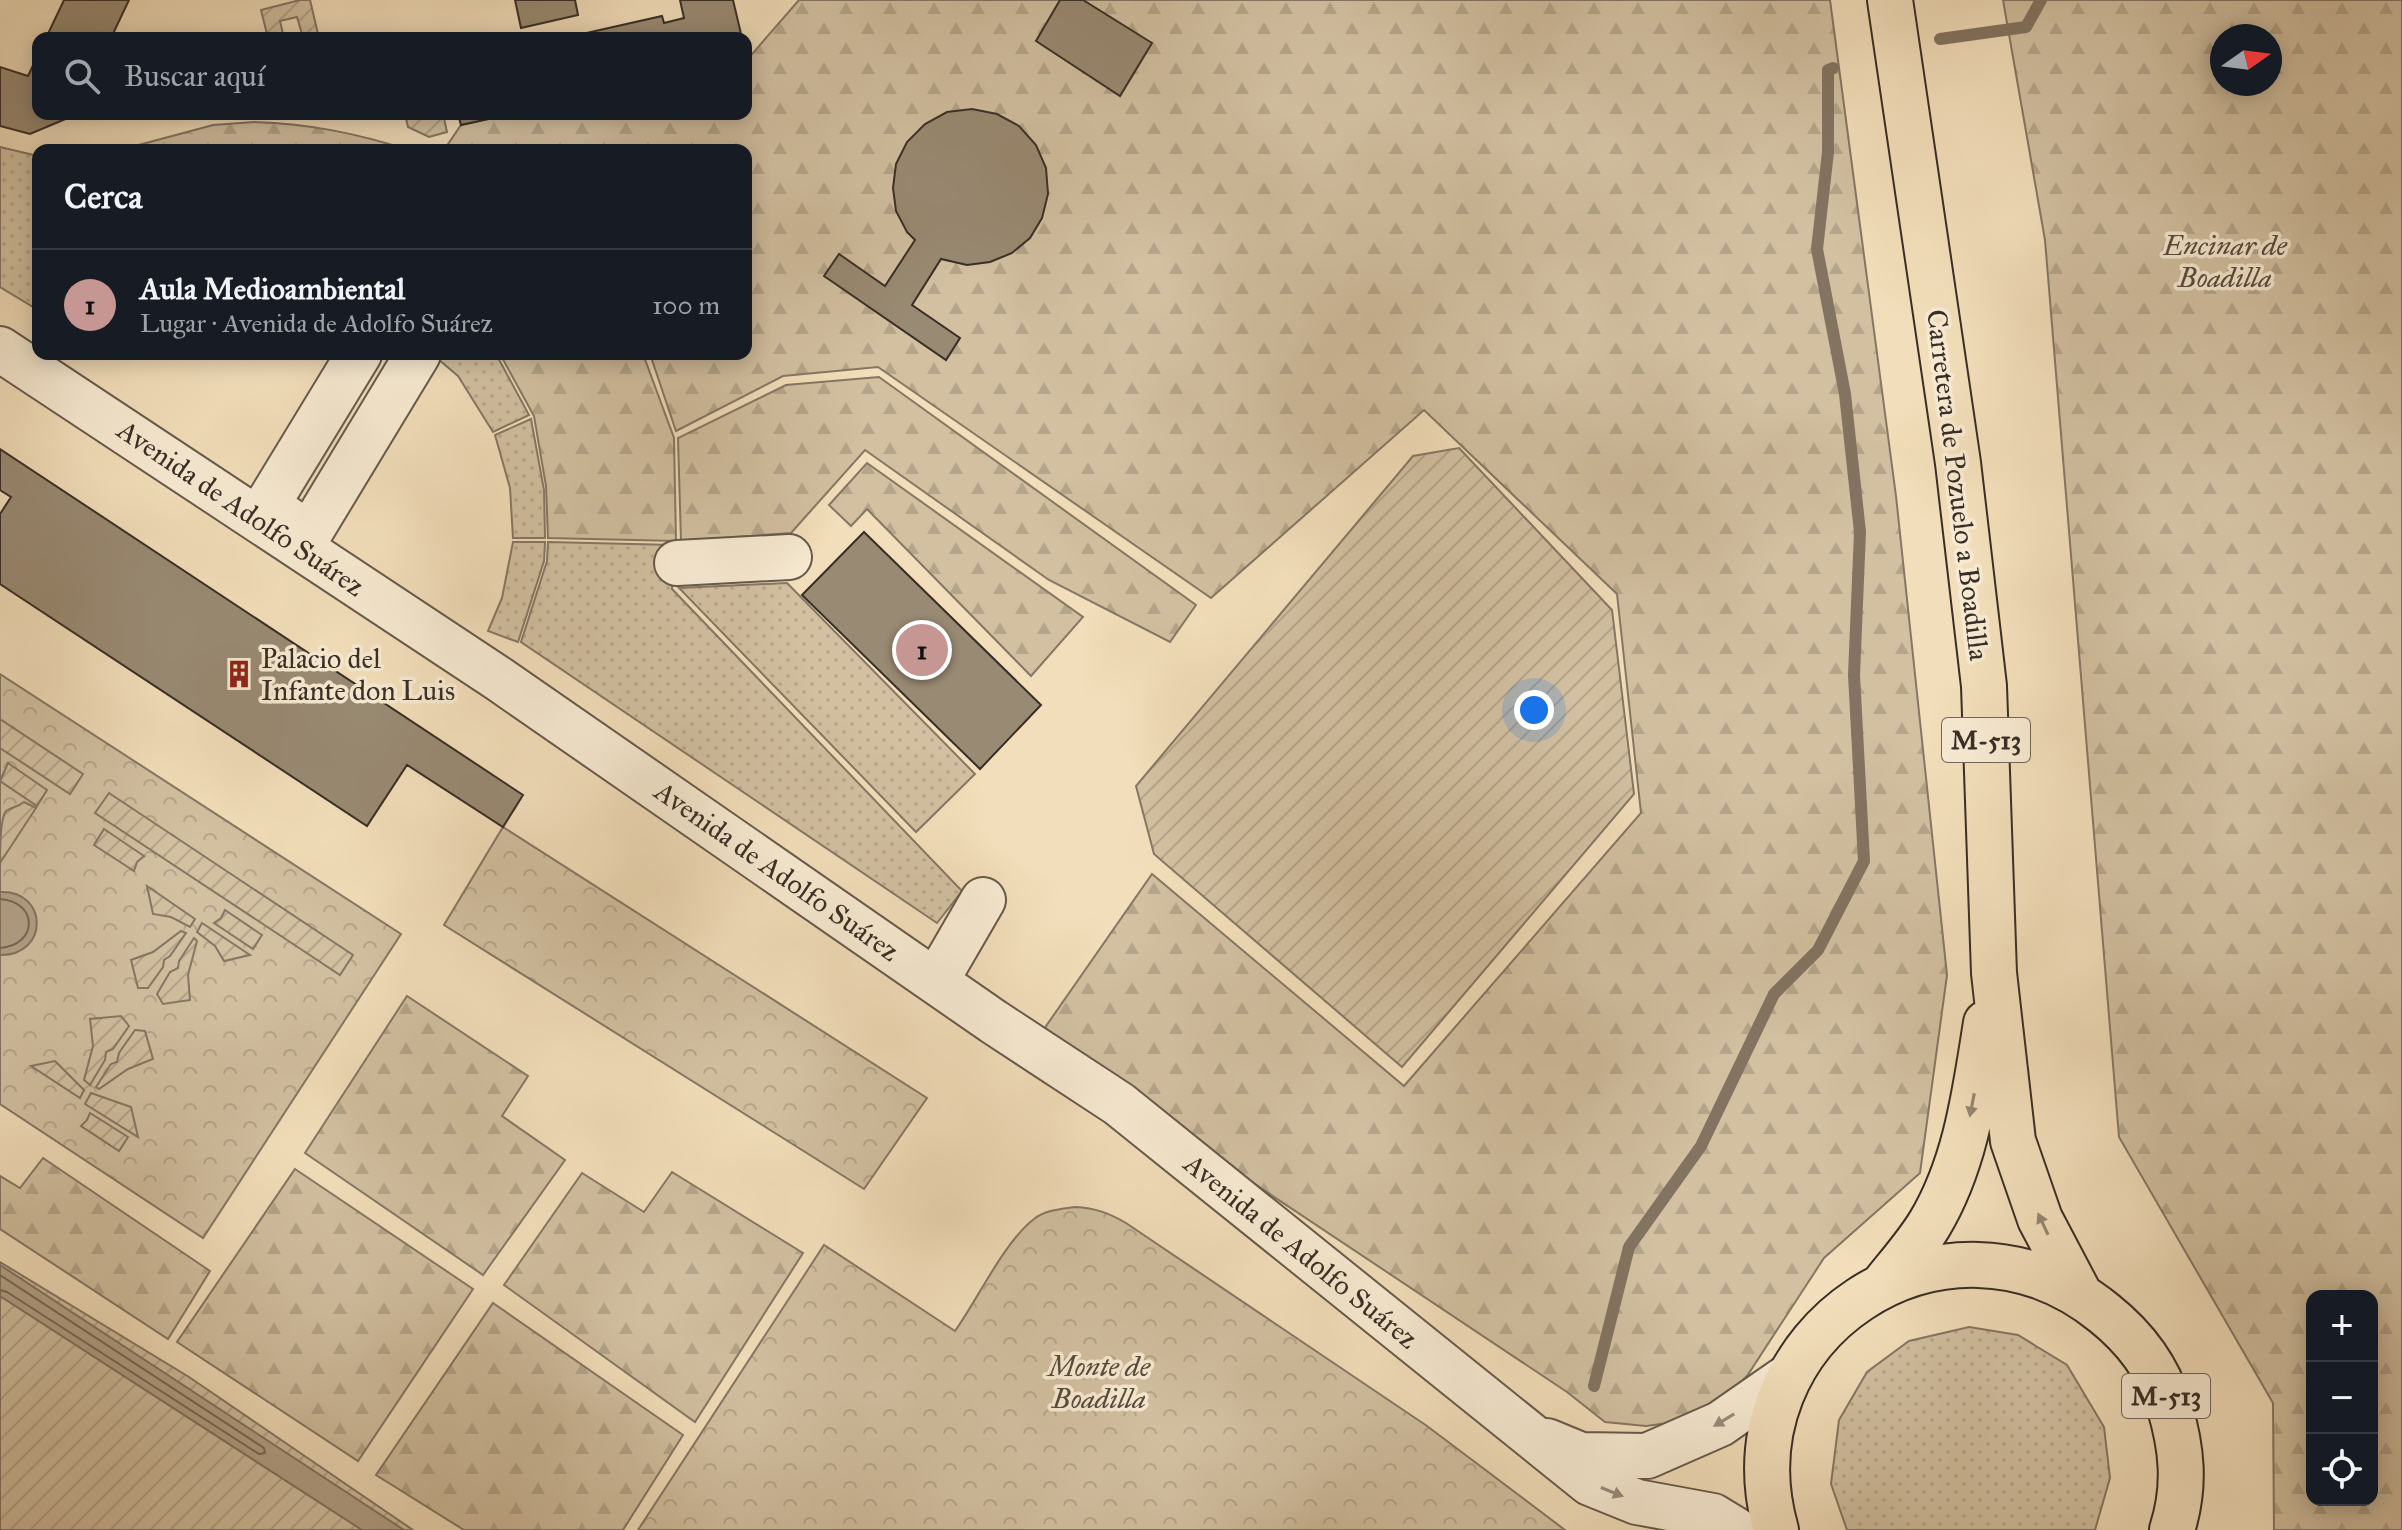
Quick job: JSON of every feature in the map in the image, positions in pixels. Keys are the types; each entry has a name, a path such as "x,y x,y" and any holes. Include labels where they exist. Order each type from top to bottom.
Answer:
{"main road":[{"name":"Carretera de Pozuelo a Boadilla","path":"1890,0 1958,463 1984,686 1994,973 2013,1141 2040,1219 2079,1293"},
{"name":"Carretera de Pozuelo a Boadilla","path":"1884,1284 1929,1226 1948,1186 1972,1108 1994,973"},
{"name":"M-513","path":"1776,1530 1767,1499 1768,1436 1789,1376 1813,1339 1845,1308 1884,1284 1932,1268 1982,1264 2032,1272 2079,1293 2128,1332 2163,1384 2180,1445 2179,1508 2172,1530"}],"street":[{"name":"Avenida de Adolfo Suárez","path":"0,349 499,679 1119,1104 1590,1483 1637,1502 1713,1516 1736,1530"},
{"path":"355,360 267,505 309,534 414,360"},
{"path":"677,563 789,557"},
{"path":"936,981 983,900"},
{"name":"Avenida de Adolfo Suárez","path":"1526,1432 1581,1455 1647,1456 1720,1424 1789,1376"}],"green space":[{"path":"310,0 318,32 301,32 297,17 280,21 283,32 266,32 261,10"},
{"path":"799,0 1830,0 1896,496 1947,975 1920,1173 1824,1258 1747,1376 1718,1405 1684,1421 1646,1426 1605,1422 1567,1392 1037,1039 1152,874 1404,1086 1641,813 1617,594 1424,410 1211,598 878,367 783,376 676,431 652,360 752,360 752,144 448,144 461,125 484,120 752,120 752,54"},
{"name":"Encinar de Boadilla","path":"2003,0 2402,0 2402,1530 2274,1530 2273,1403 2119,1137 2045,240"},
{"path":"406,120 444,120 447,132 429,137 408,127"},
{"path":"254,122 295,125 333,130 388,144 142,144 213,125"},
{"path":"0,147 32,155 32,306 0,287"},
{"path":"439,360 499,360 529,415 493,432 458,376"},
{"path":"503,360 645,360 674,438 676,541 548,538 546,486 534,416"},
{"path":"879,377 1196,605 1170,642 1049,580 865,450 791,533 681,541 678,438 786,385"},
{"path":"531,419 544,490 545,538 513,538 510,488 495,435"},
{"path":"1459,448 1612,610 1634,794 1402,1067 1154,854 1136,786 1413,456"},
{"path":"867,463 1083,617 1031,676 867,509 851,526 829,505"},
{"path":"513,542 545,542 544,561 518,642 488,631 502,598"},
{"path":"548,542 674,545 672,589 962,891 937,923 521,642 547,561"},
{"path":"787,583 975,774 916,832 679,588"},
{"path":"0,674 401,934 203,1238 0,1104"},
{"path":"0,719 83,774 70,794 0,748"},
{"path":"8,763 47,790 37,806 0,781"},
{"path":"109,793 353,955 340,975 95,813"},
{"path":"24,802 36,808 0,863 4,815"},
{"path":"503,827 927,1098 864,1189 444,925"},
{"path":"104,829 144,856 137,862 134,871 94,845"},
{"path":"147,886 195,919 190,927 171,917 153,914"},
{"path":"225,910 262,935 253,949 214,923"},
{"path":"202,923 250,955 224,961 215,946 197,932"},
{"path":"181,931 186,933 164,960 163,967 148,988 138,988 131,960 153,952"},
{"path":"194,938 197,941 188,975 190,1000 163,1004 157,994 170,972 178,968 179,961"},
{"path":"407,996 528,1076 502,1116 565,1160 483,1275 305,1153"},
{"path":"121,1016 129,1026 113,1049 106,1052 105,1060 90,1085 84,1080 93,1046 90,1019"},
{"path":"135,1030 145,1031 153,1059 128,1069 99,1089 96,1087 111,1064 117,1062 119,1053"},
{"path":"55,1061 84,1090 80,1098 31,1066"},
{"path":"91,1093 131,1107 138,1137 85,1104"},
{"path":"90,1113 128,1137 119,1151 81,1126"},
{"path":"43,1158 210,1271 168,1339 0,1229 0,1176 20,1188"},
{"path":"295,1169 473,1289 358,1461 177,1342"},
{"path":"672,1172 803,1253 695,1422 504,1285 582,1173 644,1212"},
{"name":"Monte de Boadilla","path":"1075,1207 1102,1212 1126,1223 1427,1426 1565,1530 638,1530 824,1245 955,1331 1002,1256 1023,1229 1043,1214"},
{"path":"0,1262 189,1377 413,1530 0,1530"},
{"path":"493,1303 683,1435 623,1530 464,1530 376,1475"},
{"path":"1969,1327 2018,1335 2067,1365 2104,1427 2110,1478 2095,1530 1847,1530 1831,1484 1839,1420 1867,1372 1909,1341"}],"water":[{"path":"0,892 16,894 28,901 37,923 28,945 16,952 0,955"},
{"path":"0,1265 404,1530 362,1530 0,1296"}],"building":[{"path":"64,0 129,0 114,32 49,32"},
{"path":"515,0 575,0 578,15 521,28"},
{"path":"680,0 733,0 741,32 591,32 662,16 664,23 684,18"},
{"path":"1060,0 1083,0 1152,43 1120,96 1036,41"},
{"path":"0,67 28,76 32,68 32,120 63,120 30,134 0,126"},
{"path":"972,109 997,114 1019,126 1036,145 1046,168 1048,194 1042,218 1030,238 1012,253 990,262 967,265 941,259 912,305 960,338 946,360 824,276 839,254 885,286 915,240 896,211 893,188 896,164 907,142 925,124 947,112"},
{"path":"460,120 484,120 461,125"},
{"name":"Palacio del Infante don Luis","path":"0,449 523,795 503,827 407,765 367,826 0,584 0,514 11,497 0,490"},
{"path":"864,532 1041,705 980,769 802,595"}],"waterway":[{"path":"1940,39 2026,27 2041,0"},
{"path":"1594,1386 1629,1247 1701,1146 1774,994 1818,950 1864,861 1854,675 1860,532 1845,394 1817,249 1828,152 1828,70 1833,68"}],"place":[{"name":"Aula Medioambiental","path":"922,650"},
{"name":"Palacio del Infante don Luis","path":"239,674"}]}
